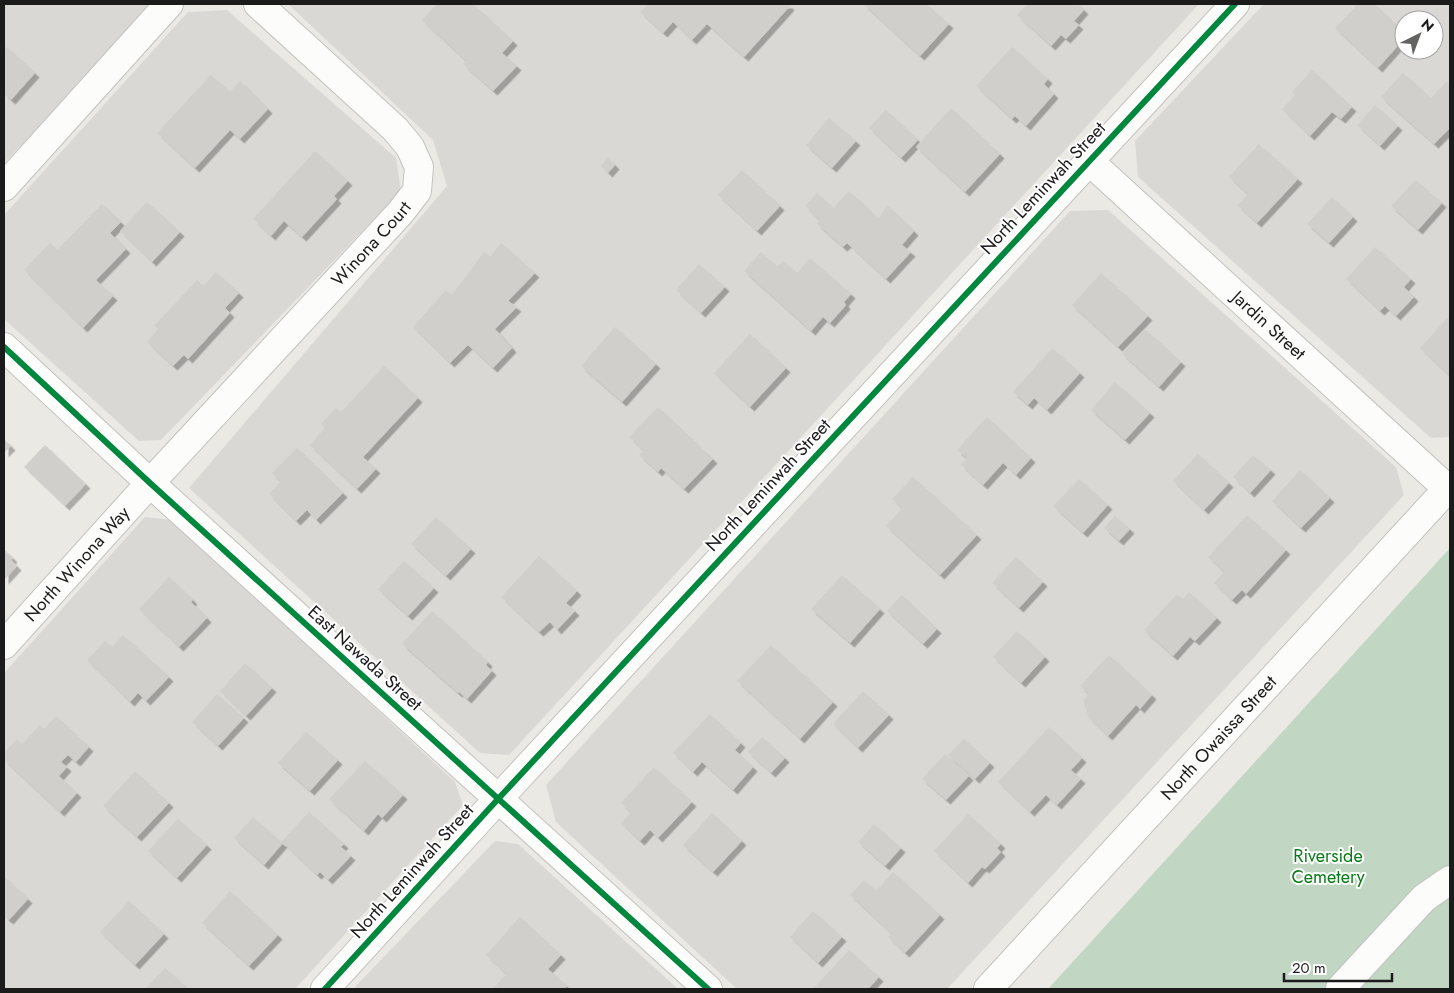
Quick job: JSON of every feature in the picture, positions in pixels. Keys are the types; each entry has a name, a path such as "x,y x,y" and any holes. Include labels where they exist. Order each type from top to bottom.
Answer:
{"street":[{"path":"4,187 169,4"},
{"name":"Winona Court","path":"150,483 400,214 417,191 419,167 410,147 395,129 258,4"},
{"name":"North Leminwah Street","path":"325,989 1088,160 1235,4"},
{"name":"Jardin Street","path":"1088,160 1449,488"},
{"name":"East Nawada Street","path":"4,347 150,483 708,989"},
{"name":"North Winona Way","path":"4,645 150,483"},
{"name":"North Owaissa Street","path":"988,989 1449,488"},
{"path":"1340,989 1424,898 1450,880"}],"shaded area":[{"path":"4,4 156,4 4,163"},
{"path":"288,4 1199,4 509,755 480,753 189,488 447,186 433,140"},
{"path":"1264,4 1450,4 1450,437 1431,438 1138,177 1135,141"},
{"path":"227,10 396,158 401,191 161,440 139,441 4,319 4,215 188,12"},
{"path":"1108,210 1396,467 1404,495 947,989 737,989 556,822 546,785 1070,211"},
{"path":"145,517 172,520 455,782 463,805 295,989 4,989 4,673"},
{"path":"495,841 518,844 678,989 353,989"}],"green space":[{"name":"Riverside Cemetery","path":"1450,548 1450,989 1048,989"}],"building":[{"path":"437,4 473,4 513,41 502,53 517,66 493,91 463,64 466,61 422,20"},
{"path":"648,4 788,4 790,6 744,57 707,24 692,40 673,22 663,33 640,12"},
{"path":"863,4 926,4 949,24 920,56"},
{"path":"1027,4 1078,4 1084,10 1074,21 1079,25 1066,39 1061,35 1051,46 1017,15"},
{"path":"1358,4 1374,4 1394,23 1394,50 1378,68 1335,28"},
{"path":"7,47 35,73 11,100 4,94 4,50"},
{"path":"1012,47 1048,79 1044,84 1054,94 1026,126 1015,116 1012,119 976,86"},
{"path":"1312,70 1352,107 1341,119 1332,112 1310,136 1282,109 1295,95 1292,92"},
{"path":"1403,73 1431,98 1447,81 1450,85 1450,128 1434,144 1381,97"},
{"path":"211,75 230,92 240,81 268,109 240,139 230,130 195,168 157,133"},
{"path":"1375,105 1398,126 1380,146 1357,125"},
{"path":"951,108 1000,154 965,192 916,147"},
{"path":"886,110 918,140 901,158 869,128"},
{"path":"829,118 856,141 832,168 806,145"},
{"path":"1259,144 1298,179 1257,223 1237,205 1248,194 1229,177"},
{"path":"315,151 348,181 334,196 337,199 302,237 284,221 271,236 253,219"},
{"path":"608,158 615,165 608,173 601,166"},
{"path":"742,170 780,206 757,231 718,195"},
{"path":"1416,180 1442,203 1418,230 1391,206"},
{"path":"849,191 878,218 888,206 914,231 902,245 911,252 886,279 847,243 843,247 817,224 820,220 805,206 817,193 833,208"},
{"path":"1332,197 1353,217 1329,243 1307,224"},
{"path":"147,202 180,232 152,262 120,231"},
{"path":"102,204 121,222 110,233 126,249 96,280 113,296 83,328 24,270 50,243 57,250"},
{"path":"501,243 535,273 508,301 517,307 495,329 512,348 493,368 468,345 450,363 413,327 446,290 452,295 484,252 490,257"},
{"path":"1375,247 1411,279 1404,287 1414,297 1396,316 1385,306 1380,311 1346,279"},
{"path":"761,252 777,267 783,261 797,273 810,258 851,294 844,302 846,305 830,323 823,317 811,331 744,271"},
{"path":"699,264 725,287 701,313 676,290"},
{"path":"216,272 239,293 225,308 230,313 188,359 184,355 173,366 147,342 158,329 154,326 197,280 204,286"},
{"path":"1101,273 1148,316 1118,347 1072,305"},
{"path":"1450,315 1450,376 1420,348"},
{"path":"615,327 656,364 622,402 581,366"},
{"path":"1145,329 1181,362 1159,387 1122,354"},
{"path":"750,334 786,368 750,407 714,373"},
{"path":"1052,348 1080,373 1047,410 1034,398 1028,405 1013,392"},
{"path":"384,366 418,398 363,457 376,469 357,489 310,445 325,428 321,424 336,408 341,412"},
{"path":"1115,382 1150,413 1125,440 1091,410"},
{"path":"658,407 713,459 684,489 661,468 658,472 639,455 644,451 629,437"},
{"path":"987,417 1031,458 1016,475 1003,463 983,485 961,465 967,458 957,450"},
{"path":"4,439 11,446 4,453"},
{"path":"45,445 86,484 65,506 24,467"},
{"path":"297,448 343,493 316,520 307,510 296,521 269,494 281,481 272,473"},
{"path":"1198,454 1229,483 1204,510 1173,481"},
{"path":"1253,455 1271,470 1250,493 1233,477"},
{"path":"1300,470 1330,498 1301,528 1272,501"},
{"path":"913,477 977,535 940,575 886,526 902,508 892,499"},
{"path":"1079,479 1108,505 1083,533 1053,506"},
{"path":"1247,515 1286,550 1246,594 1242,590 1232,600 1214,583 1224,572 1208,557"},
{"path":"1115,516 1130,529 1119,541 1104,528"},
{"path":"436,517 471,549 446,576 411,544"},
{"path":"4,549 13,558 11,560 17,566 4,580"},
{"path":"539,556 577,591 566,603 575,611 557,630 550,622 539,632 501,597"},
{"path":"1016,557 1043,582 1019,608 992,583"},
{"path":"404,561 434,588 408,616 378,589"},
{"path":"842,575 880,609 850,643 811,609"},
{"path":"169,577 193,600 191,602 207,618 179,647 139,609"},
{"path":"1189,592 1217,618 1195,641 1190,637 1173,656 1144,630 1177,594 1183,599"},
{"path":"902,595 937,629 923,644 887,611"},
{"path":"432,611 488,662 486,665 492,671 467,699 402,644"},
{"path":"1017,631 1045,657 1021,683 993,657"},
{"path":"123,635 169,677 146,701 138,693 130,702 87,660 105,641 112,647"},
{"path":"771,645 833,702 800,739 737,681"},
{"path":"1109,655 1152,695 1140,709 1136,705 1108,736 1089,718 1083,700 1089,694 1080,686"},
{"path":"245,663 272,688 246,716 220,691"},
{"path":"863,691 889,715 858,748 833,724"},
{"path":"217,694 244,718 218,746 192,722"},
{"path":"710,714 741,743 735,750 753,767 733,790 702,762 693,772 673,753"},
{"path":"56,716 89,747 76,762 68,755 61,762 67,767 59,776 77,793 60,812 4,760 4,753 17,739 22,744 40,725 44,729"},
{"path":"1049,727 1082,758 1071,770 1081,779 1057,805 1046,795 1030,812 998,782"},
{"path":"306,732 338,760 310,791 278,763"},
{"path":"762,737 785,758 771,773 748,752"},
{"path":"964,739 990,763 975,779 948,755"},
{"path":"945,754 969,776 946,800 922,779"},
{"path":"365,761 403,795 382,818 378,814 364,831 329,799"},
{"path":"654,767 692,802 658,838 650,830 640,841 621,823 631,813 621,803"},
{"path":"135,771 169,803 137,837 103,806"},
{"path":"309,812 344,844 341,847 351,856 328,880 320,872 317,875 283,843 264,865 234,838 253,817 281,842"},
{"path":"712,813 742,841 713,872 683,845"},
{"path":"968,814 1001,844 997,848 1001,852 985,869 982,867 968,883 934,851"},
{"path":"178,819 207,845 177,878 148,851"},
{"path":"874,824 901,848 885,866 858,842"},
{"path":"893,872 940,915 905,953 888,937 892,934 850,895 864,880 876,891"},
{"path":"4,876 28,899 9,920 4,916"},
{"path":"230,891 278,935 249,966 202,923"},
{"path":"129,901 164,934 135,965 100,932"},
{"path":"813,911 842,937 818,963 790,937"},
{"path":"520,917 561,955 548,969 567,986 564,989 493,989 506,974 486,955"},
{"path":"849,950 879,977 868,989 813,989"},
{"path":"165,968 188,989 145,989"}],"cycle path":[{"path":"325,989 498,799 1235,4"},
{"path":"4,347 150,483 708,989"}]}
